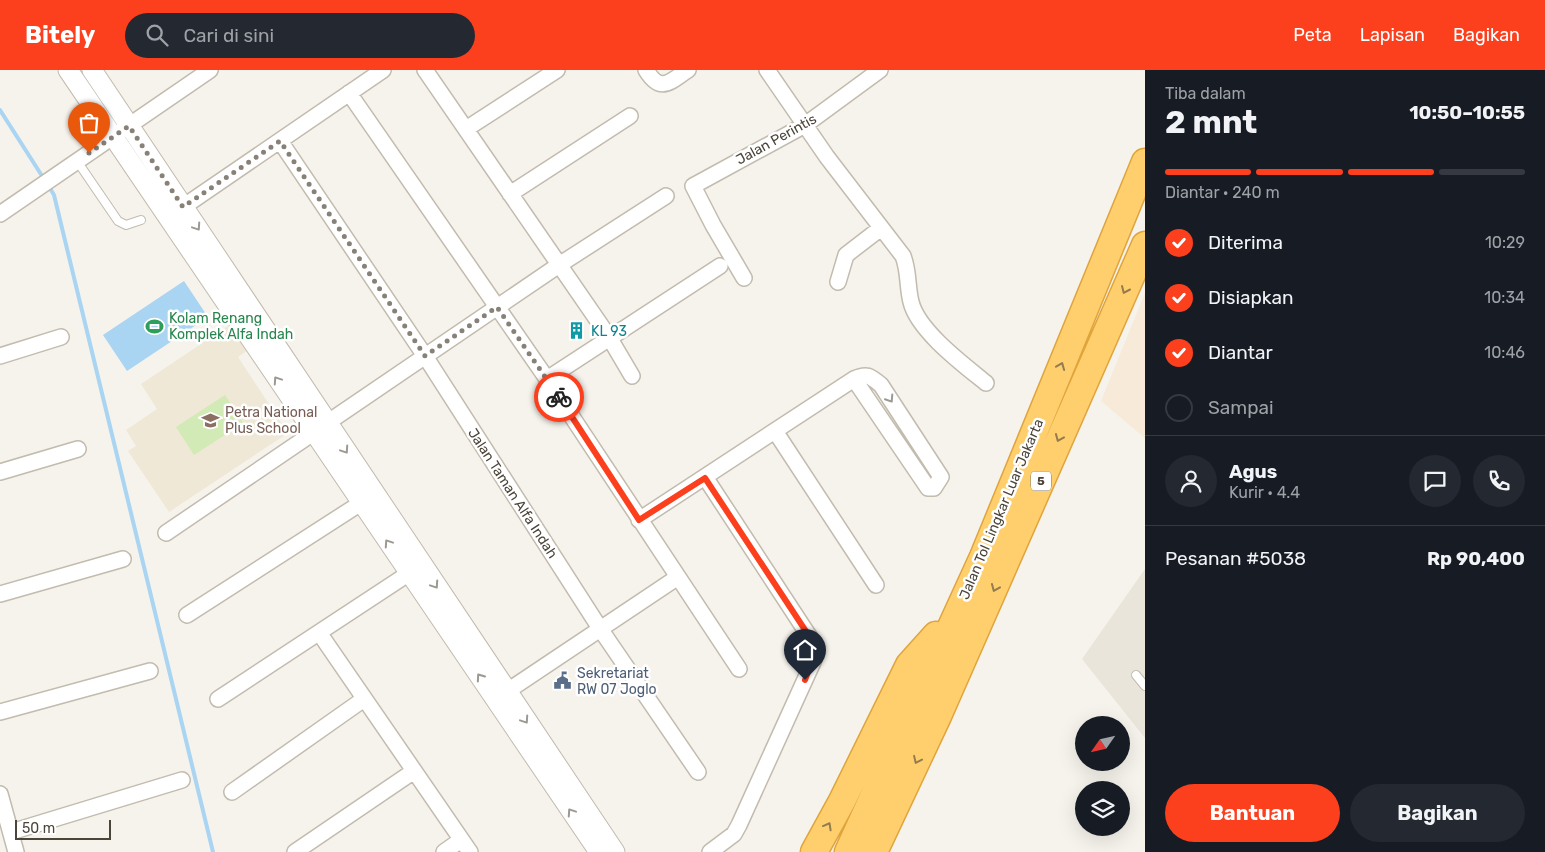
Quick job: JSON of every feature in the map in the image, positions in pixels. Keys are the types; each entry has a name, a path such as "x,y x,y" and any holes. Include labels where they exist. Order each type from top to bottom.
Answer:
{"highway":[{"name":"Jalan Tol Lingkar Luar Jakarta","path":"848,852 983,557 1145,162"},
{"name":"Jalan Tol Lingkar Luar Jakarta","path":"874,852 954,680 1145,245"},
{"path":"835,852 859,807 936,635 957,583 983,557"},
{"path":"814,852 842,801 909,665 936,635"}],"street":[{"path":"68,70 112,138 320,428 415,569 598,852"},
{"path":"92,70 183,207 320,428 361,504 415,569 506,692 615,852"},
{"path":"0,214 210,70"},
{"path":"183,207 383,70"},
{"path":"425,70 609,337 632,376"},
{"path":"466,129 557,70"},
{"path":"646,70 656,84 667,84 680,72"},
{"path":"767,70 805,125 903,256 908,266 911,302 915,313 934,337 986,384"},
{"name":"Jalan Perintis","path":"744,278 693,186 805,125 880,70"},
{"path":"349,93 546,378 739,668"},
{"path":"510,194 630,116"},
{"name":"Jalan Taman Alfa Indah","path":"280,141 425,356 601,630 698,772"},
{"path":"166,533 559,265 666,196"},
{"path":"838,282 846,255 881,228"},
{"path":"546,378 720,266"},
{"path":"0,356 61,337"},
{"path":"639,520 854,379 869,375 881,385 941,477 934,488 928,488 854,379"},
{"path":"775,431 876,585"},
{"path":"0,472 78,449"},
{"path":"705,478 811,639 816,651 814,662 739,825 734,834 710,852"},
{"path":"187,615 361,504"},
{"path":"0,594 123,559"},
{"path":"218,699 320,634 415,569"},
{"path":"506,692 678,577"},
{"path":"320,634 466,846 444,852"},
{"path":"0,712 150,670"},
{"path":"232,792 364,698"},
{"path":"295,852 414,771"},
{"path":"11,832 182,780"},
{"path":"0,794 16,852"}],"lane":[{"path":"71,165 118,221 126,225 141,220"},
{"path":"1136,675 1145,686"}],"shaded area":[{"path":"1145,293 1145,438 1101,401"},
{"name":"Petra National Plus School","path":"231,324 248,350 238,357 288,433 169,512 128,451 136,446 126,430 157,409 141,384"},
{"path":"1145,569 1145,738 1130,719 1130,716 1127,716 1082,659"}],"green space":[{"path":"225,395 243,423 194,455 176,427"}],"water":[{"name":"Kolam Renang Komplek Alfa Indah","path":"184,281 208,317 127,371 103,335"}],"waterway":[{"path":"0,110 44,179"},
{"path":"48,185 54,195 213,852"}],"way so far":[{"path":"89,153 129,126 183,207 280,141 425,356 497,307 559,397"}],"place":[{"name":"Kolam Renang Komplek Alfa Indah","path":"155,326"},
{"name":"KL 93","path":"577,331"},
{"name":"Petra National Plus School","path":"211,420"},
{"name":"Sekretariat RW 07 Joglo","path":"563,681"}],"route":[{"path":"559,397 639,520 705,478 811,639 816,651 814,662 805,680"}]}
